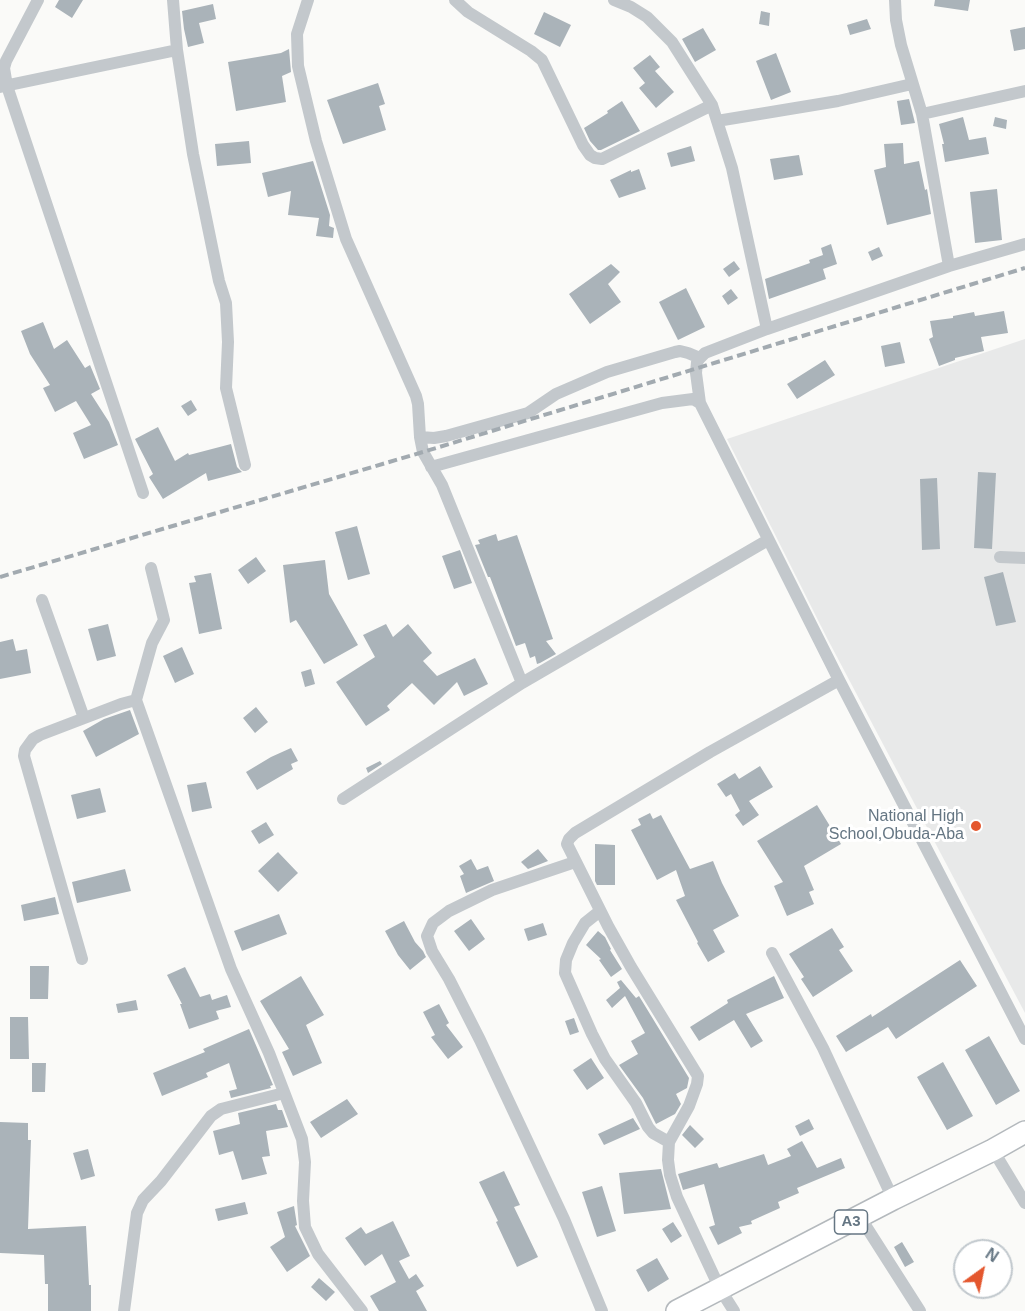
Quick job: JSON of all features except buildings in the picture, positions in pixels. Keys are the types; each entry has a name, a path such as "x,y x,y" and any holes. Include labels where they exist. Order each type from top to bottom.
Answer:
{"highway":[{"name":"A3","path":"677,1311 1025,1132"}],"street":[{"path":"38,0 6,61 4,86 143,493"},
{"path":"172,0 177,50 193,154 219,282 226,303 228,342 226,388 245,465"},
{"path":"308,0 297,34 298,66 316,141 346,239 416,396 423,452 442,485 522,683"},
{"path":"455,0 468,12 542,60 583,145 594,158 602,159 712,105"},
{"path":"614,0 647,17 672,42 712,105 732,168 767,329"},
{"path":"895,0 901,45 922,114 949,266"},
{"path":"4,86 177,50"},
{"path":"717,121 838,101 912,84"},
{"path":"922,114 1025,91"},
{"path":"1025,244 949,266 705,353 697,362 696,373 700,403 839,680 1025,1039"},
{"path":"420,437 446,436 528,413 556,394 607,372 675,352 680,351 700,358"},
{"path":"431,467 662,404 693,399 700,403"},
{"path":"343,799 522,683 768,540"},
{"path":"999,557 1025,558"},
{"path":"151,568 164,620 153,643 136,700 231,969 269,1053 303,1139 305,1227 318,1254 362,1311"},
{"path":"42,600 84,718"},
{"path":"734,1311 720,1289 677,1197 670,1175 669,1142 698,1084 698,1076 631,967 600,912 567,844 575,833 710,752 839,680"},
{"path":"81,959 24,756 25,750 33,739 136,700"},
{"path":"575,862 492,890 448,911 433,923 428,936 432,951 480,1040 560,1209 602,1311"},
{"path":"600,912 585,923 573,943 566,960 565,973 605,1059 636,1103 648,1127 653,1133 669,1142"},
{"path":"772,953 823,1048 893,1199"},
{"path":"124,1311 137,1213 143,1200 161,1181 211,1116 221,1109 284,1093"},
{"path":"993,1150 1025,1203"},
{"path":"860,1217 920,1311"}],"shaded area":[{"name":"National High School,Obuda-Aba","path":"1025,339 1025,1013 827,638 727,439"}],"railway":[{"path":"0,577 423,452 1025,268"}],"place":[{"name":"National High School,Obuda-Aba","path":"976,826"}]}
